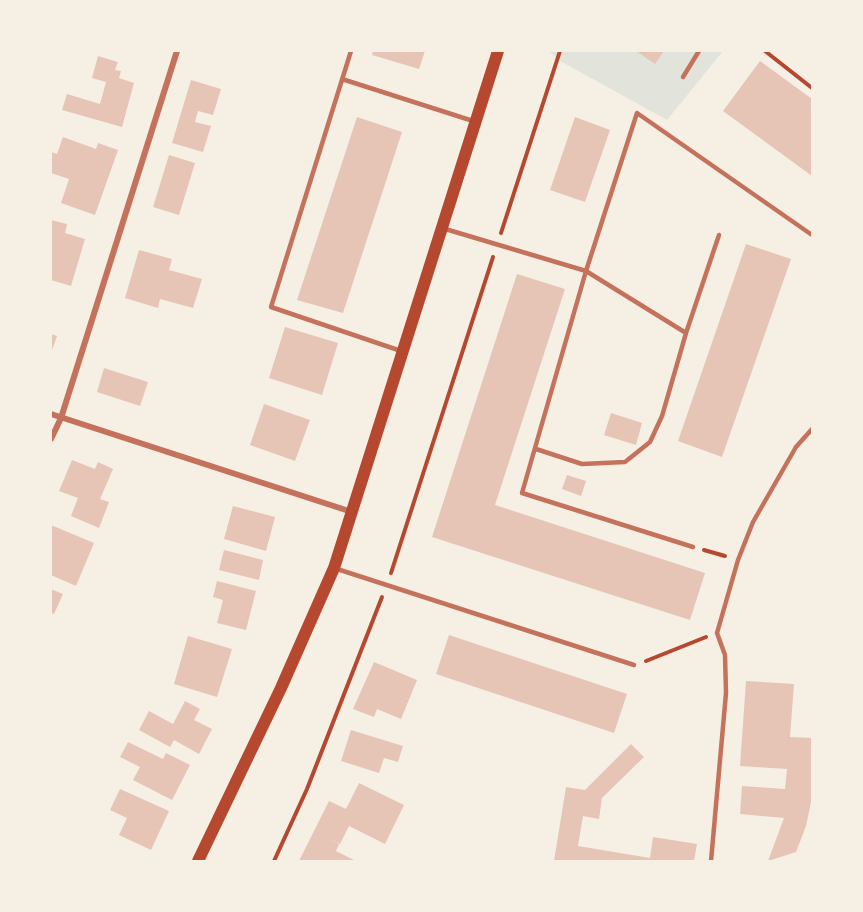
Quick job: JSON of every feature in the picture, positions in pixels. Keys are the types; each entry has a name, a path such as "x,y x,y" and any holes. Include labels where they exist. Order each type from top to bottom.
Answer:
{"main road":[{"path":"198,861 281,688 334,568 498,51"}],"street":[{"path":"51,439 61,418 177,51"},
{"path":"51,414 353,513"}],"lane":[{"path":"351,51 271,307 403,352"},
{"path":"682,77 699,51"},
{"path":"342,79 476,122"},
{"path":"693,547 522,493 586,271 637,113 812,235"},
{"path":"442,228 586,271 686,333"},
{"path":"536,449 582,464 625,462 650,442 658,424 719,235"},
{"path":"711,861 726,693 725,655 717,633 738,560 753,522 796,447 812,429"},
{"path":"334,568 634,665"}],"path":[{"path":"274,861 307,789 387,585 560,51"},
{"path":"765,51 812,88"},
{"path":"693,547 738,560"},
{"path":"634,665 717,633"}],"shaded area":[{"path":"548,51 723,51 667,120 562,62"}],"building":[{"path":"373,51 425,51 419,69 372,55"},
{"path":"636,51 664,51 655,64"},
{"path":"98,56 118,62 115,70 121,71 119,78 134,83 122,127 62,110 67,94 100,104 106,82 92,78"},
{"path":"760,61 812,99 812,176 723,111"},
{"path":"191,80 221,89 213,115 198,111 195,122 211,126 203,152 172,143"},
{"path":"357,117 402,132 343,313 297,300"},
{"path":"575,117 610,130 585,202 550,190"},
{"path":"63,137 96,149 98,143 118,150 95,215 61,203 69,179 51,173 51,152 57,154"},
{"path":"169,155 195,163 179,215 153,207"},
{"path":"51,220 67,224 65,233 85,239 71,286 51,280"},
{"path":"746,244 791,259 722,457 678,441"},
{"path":"139,250 172,259 169,270 202,279 193,308 160,299 158,308 125,298"},
{"path":"517,274 565,289 495,505 705,573 690,620 432,537"},
{"path":"285,327 338,343 322,395 269,378"},
{"path":"51,334 57,336 51,353"},
{"path":"104,368 148,382 140,406 97,392"},
{"path":"264,404 310,420 295,461 250,445"},
{"path":"611,413 642,423 636,445 604,435"},
{"path":"72,460 95,469 98,462 113,469 100,499 109,502 99,528 71,516 78,498 59,491"},
{"path":"567,475 586,481 581,496 562,489"},
{"path":"233,506 275,517 266,551 224,539"},
{"path":"51,525 94,543 76,586 51,575"},
{"path":"224,550 263,560 259,580 219,570"},
{"path":"217,581 256,591 246,630 217,623 223,600 213,597"},
{"path":"51,589 63,594 54,614 51,613"},
{"path":"449,635 627,694 614,733 436,674"},
{"path":"188,636 232,649 217,697 174,684"},
{"path":"374,662 417,680 401,719 377,709 374,717 353,709"},
{"path":"746,681 794,684 790,737 812,738 812,797 806,826 796,852 768,861 784,818 740,814 742,786 785,789 787,769 740,766"},
{"path":"185,701 200,709 194,720 212,729 199,754 174,740 170,747 139,730 149,711 173,724"},
{"path":"351,730 403,746 398,762 384,758 379,773 341,761"},
{"path":"128,742 163,759 166,753 190,765 172,800 133,780 140,767 120,757"},
{"path":"631,744 644,757 602,798 599,819 583,816 578,846 650,858 653,837 697,844 694,861 554,861 566,787 585,790"},
{"path":"359,783 404,805 385,844 349,826 340,844 328,838 339,844 336,851 356,861 299,861 329,801 346,809"},
{"path":"120,789 169,811 151,850 119,835 127,818 110,810"}]}
